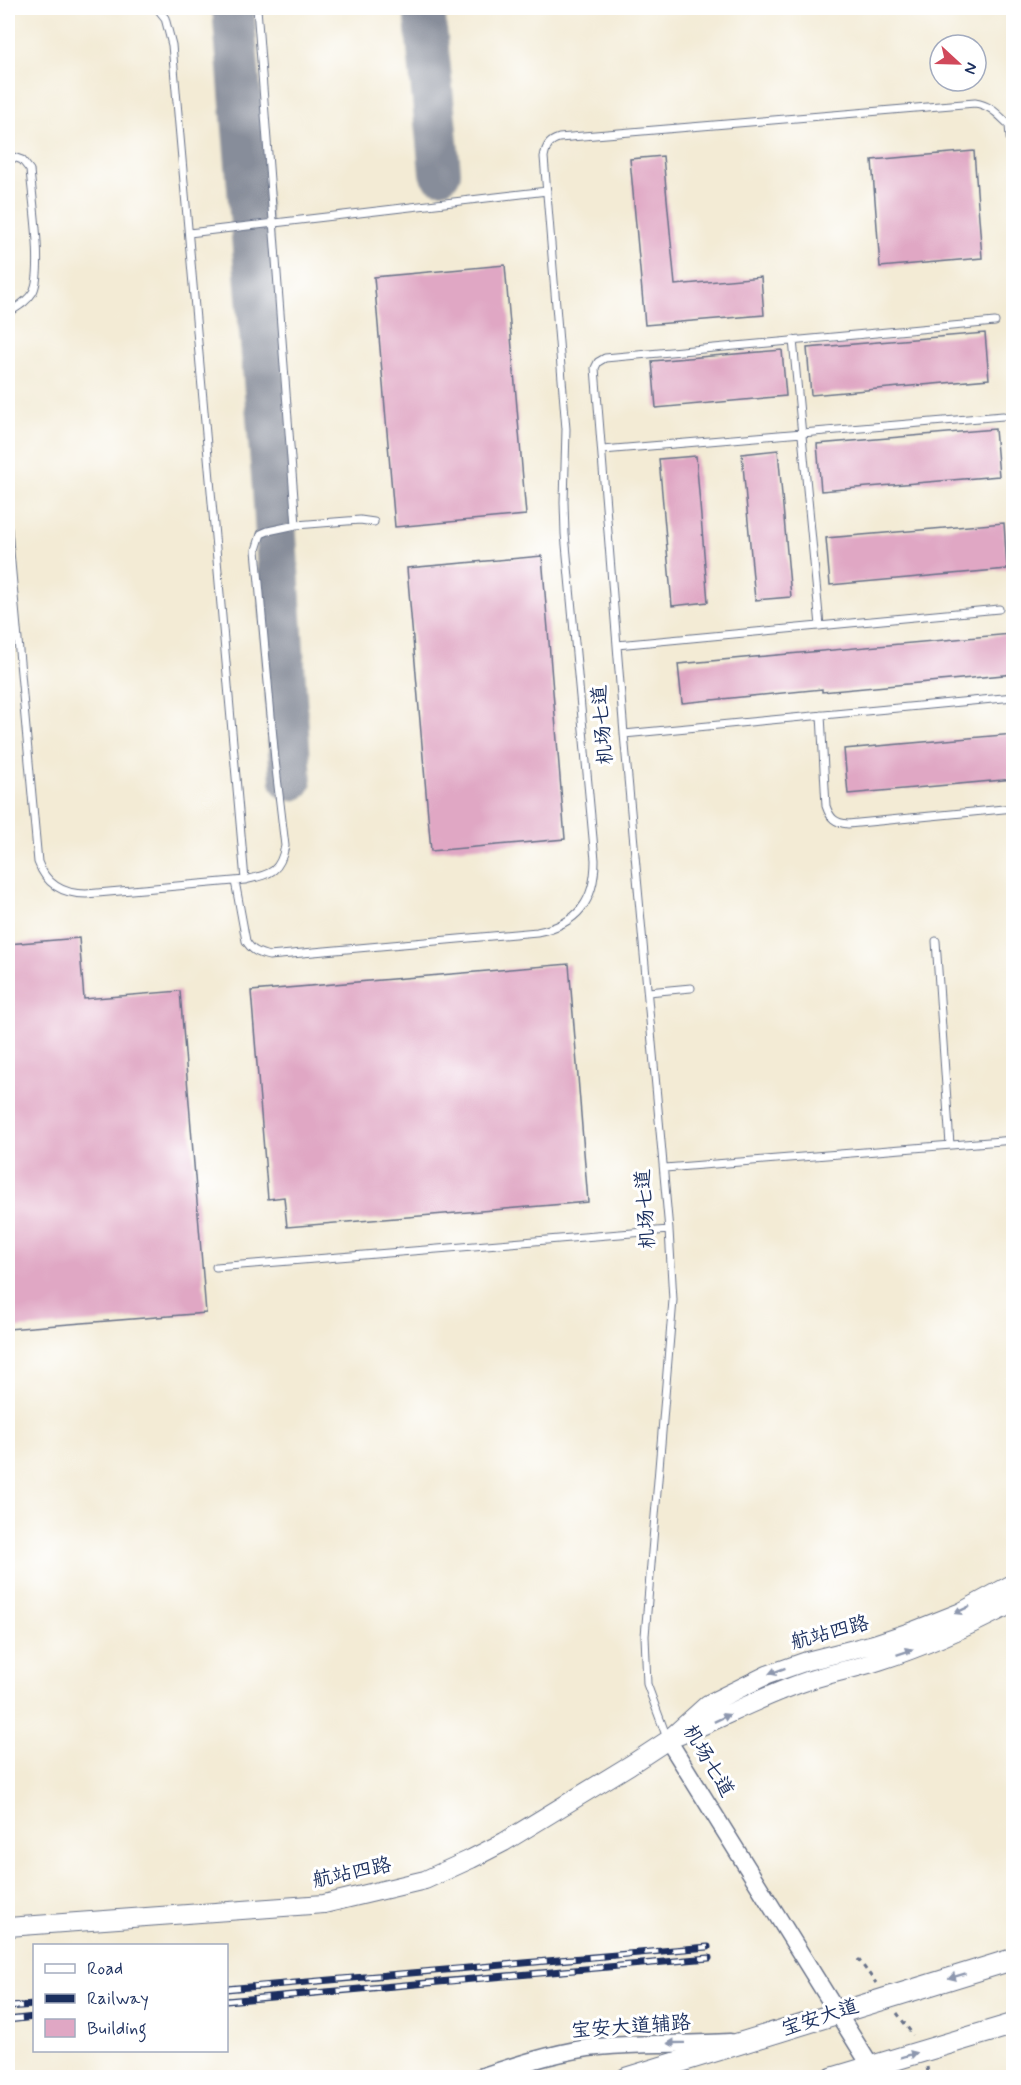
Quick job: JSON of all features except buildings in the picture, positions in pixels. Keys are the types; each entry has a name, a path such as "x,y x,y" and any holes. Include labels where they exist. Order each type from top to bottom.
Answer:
{"main road":[{"name":"航站四路","path":"8,1928 324,1905 425,1880 504,1842 630,1766 668,1740 708,1704 767,1675 807,1661 874,1644 913,1631 961,1612 1014,1583"},
{"name":"航站四路","path":"668,1740 772,1694 814,1679 879,1661 965,1628 1014,1603"},
{"name":"宝安大道","path":"627,2078 1014,1959"},
{"path":"833,2078 874,2072 924,2051 1014,2024"}],"street":[{"name":"机场七道","path":"668,1740 874,2072"},
{"name":"宝安大道辅路","path":"477,2078 549,2056 590,2048 641,2043 727,2042 755,2039"}],"lane":[{"path":"157,8 165,18 172,45 245,880"},
{"path":"257,8 296,525"},
{"path":"235,881 246,941 258,954 269,956 537,932 567,923 587,902 595,874 595,860 565,534 566,429 545,151 552,140 975,103 986,105 1011,127 1014,178"},
{"path":"8,154 22,160 30,170 38,271 29,297 8,312"},
{"path":"189,233 547,191"},
{"path":"820,626 793,340 995,322"},
{"name":"机场七道","path":"668,1740 647,1684 645,1657 652,1536 673,1300 664,1168 624,734 595,368 598,362 605,358 793,340"},
{"path":"603,450 1003,416"},
{"path":"8,529 38,862 45,877 54,886 65,892 86,894 245,880 266,875 276,869 283,859 285,846 256,550 261,534 268,531 296,525 360,520 374,522"},
{"path":"617,645 999,609"},
{"path":"624,734 1014,697"},
{"path":"821,715 826,806 830,816 840,823 1014,808"},
{"path":"936,941 950,1145"},
{"path":"648,992 691,988"},
{"path":"664,1168 1014,1140"},
{"path":"216,1267 669,1230"}],"path":[{"path":"858,1959 924,2051 929,2078"}],"taxiway":[{"path":"233,8 273,488 291,780"},
{"path":"424,8 440,172"}],"railway":[{"path":"228,1989 708,1947"},
{"path":"228,2001 709,1958"},
{"path":"8,2007 33,2005"},
{"path":"8,2020 33,2017"}]}
